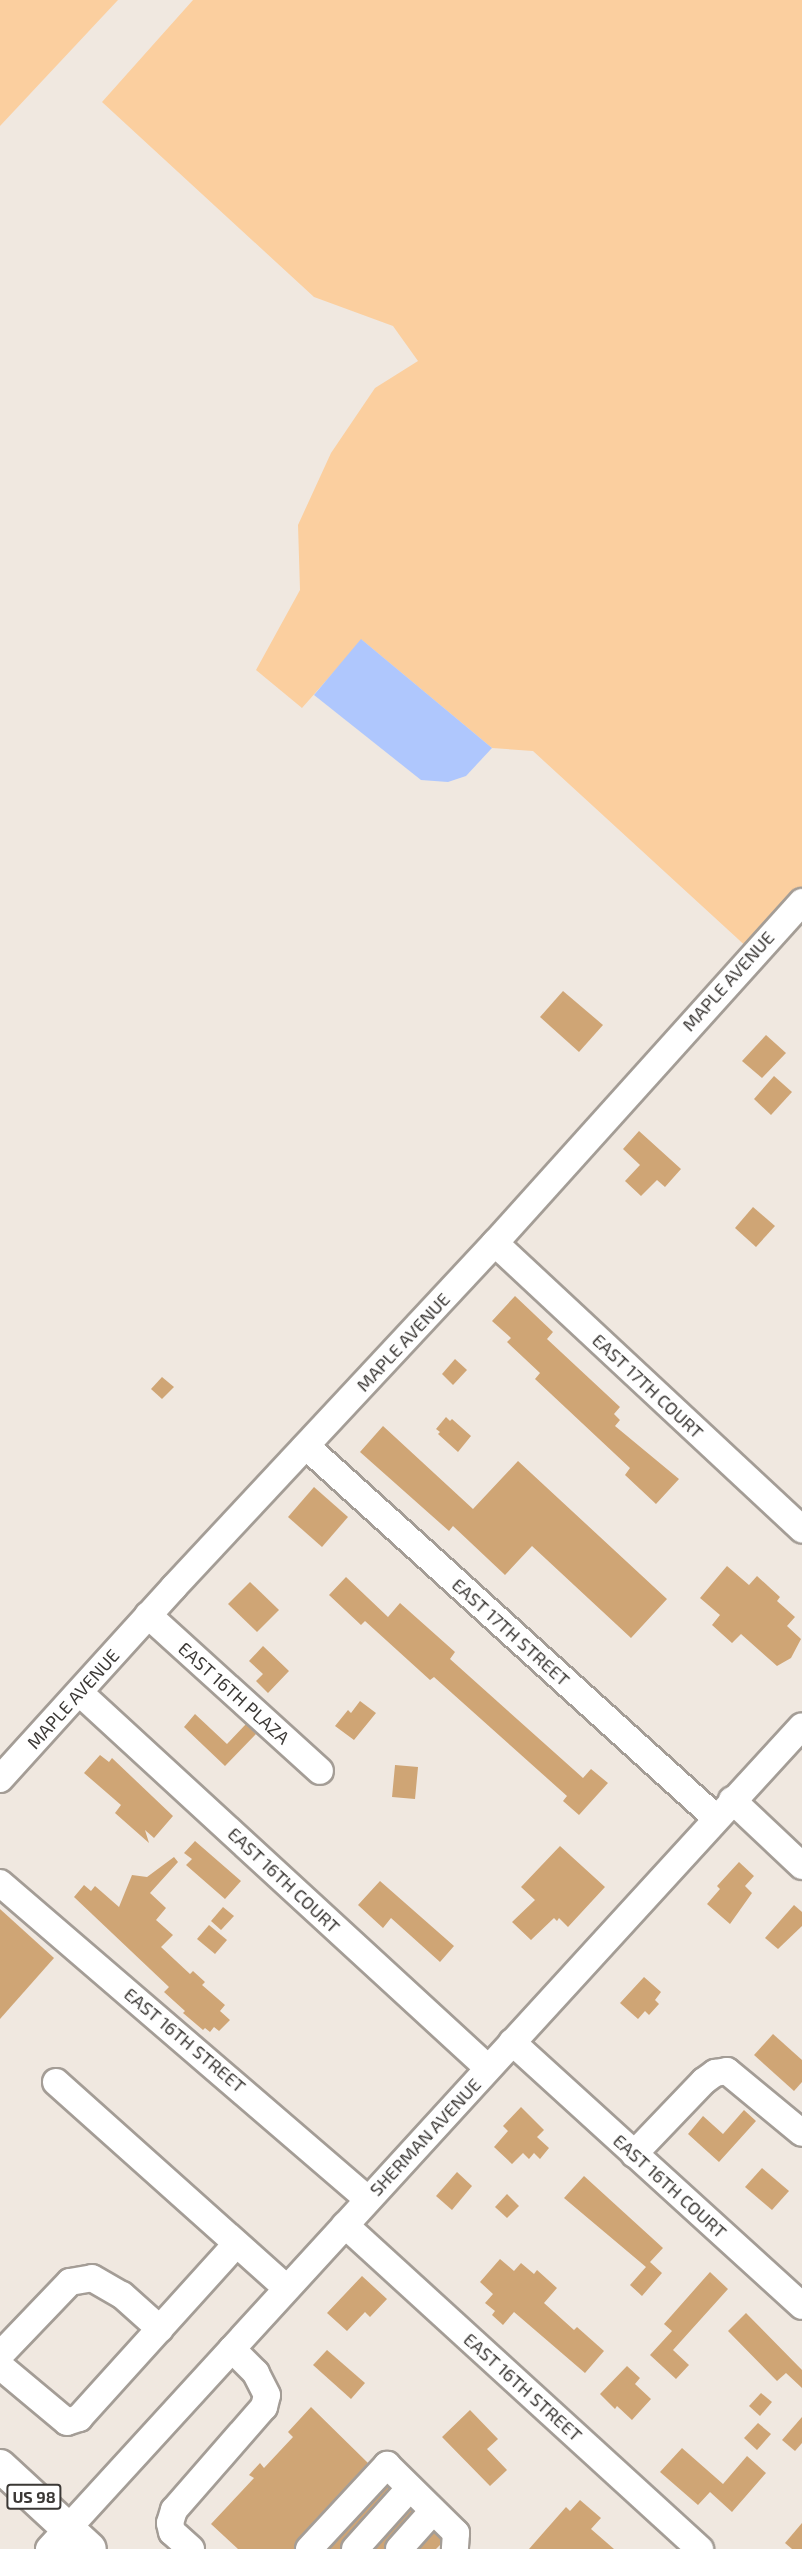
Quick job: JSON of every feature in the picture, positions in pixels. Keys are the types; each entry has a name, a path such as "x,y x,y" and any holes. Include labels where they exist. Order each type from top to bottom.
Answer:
{"main road":[{"name":"US 98","path":"0,2466 69,2542"}],"street":[{"name":"MAPLE AVENUE","path":"0,1779 148,1615 495,1242 797,904 802,902"},
{"name":"EAST 17TH COURT","path":"495,1242 802,1529"},
{"name":"EAST 17TH STREET","path":"306,1446 724,1809 802,1866"},
{"name":"EAST 16TH PLAZA","path":"148,1615 320,1771"},
{"name":"EAST 16TH COURT","path":"80,1693 488,2068"},
{"name":"SHERMAN AVENUE","path":"69,2542 286,2288 802,1726"},
{"name":"EAST 16TH STREET","path":"0,1883 368,2199"},
{"name":"EAST 16TH COURT","path":"512,2042 802,2306"},
{"path":"634,2154 704,2081 715,2073 727,2071 802,2133"},
{"path":"56,2082 286,2288"},
{"name":"EAST 16TH STREET","path":"345,2225 700,2549"},
{"path":"0,2366 67,2422 80,2418 236,2244"},
{"path":"0,2355 70,2282 92,2278 122,2295 160,2329"},
{"path":"190,2549 172,2532 170,2523 174,2510 264,2407 267,2395 256,2373 232,2349"},
{"path":"309,2549 387,2465 456,2533 455,2549"},
{"path":"355,2549 410,2488"},
{"path":"399,2549 433,2511"}],"shaded area":[{"path":"0,0 118,0 0,126"},
{"path":"193,0 802,0 802,892 750,950 533,751 492,748 362,640 302,708 256,670 300,590 298,525 331,453 375,388 418,361 393,326 314,297 102,102"}],"water":[{"path":"361,639 492,748 466,776 448,782 421,780 314,695"}],"building":[{"path":"563,991 603,1025 579,1052 540,1017"},
{"path":"766,1035 786,1053 762,1078 742,1061"},
{"path":"774,1076 792,1092 771,1115 754,1099"},
{"path":"639,1131 681,1169 665,1187 657,1180 641,1196 625,1181 640,1165 623,1149"},
{"path":"753,1207 775,1226 756,1247 735,1228"},
{"path":"515,1296 553,1332 547,1339 620,1407 614,1414 620,1420 615,1426 679,1479 656,1504 625,1475 630,1468 535,1379 540,1373 507,1342 511,1338 492,1321"},
{"path":"455,1359 467,1370 453,1385 442,1374"},
{"path":"162,1377 174,1387 162,1399 151,1389"},
{"path":"446,1417 450,1421 452,1419 471,1436 458,1452 438,1434 440,1432 436,1429"},
{"path":"383,1426 473,1509 518,1461 667,1599 631,1638 532,1546 505,1575 453,1526 449,1531 360,1452"},
{"path":"314,1487 348,1517 322,1547 288,1517"},
{"path":"727,1566 749,1585 757,1576 780,1597 777,1601 795,1617 787,1626 801,1639 791,1658 777,1666 741,1634 732,1643 712,1625 720,1615 700,1598"},
{"path":"346,1577 388,1617 400,1603 455,1652 450,1659 583,1778 591,1769 608,1783 579,1815 563,1801 567,1796 434,1677 430,1680 365,1621 361,1625 329,1595"},
{"path":"250,1582 279,1610 257,1632 228,1604"},
{"path":"263,1646 289,1671 268,1693 256,1681 263,1674 249,1661"},
{"path":"360,1701 376,1713 354,1740 335,1726 348,1710 351,1713"},
{"path":"195,1714 227,1744 246,1724 256,1734 225,1766 184,1727"},
{"path":"100,1755 109,1762 112,1758 173,1816 154,1838 145,1830 149,1843 115,1813 121,1805 84,1773"},
{"path":"395,1765 418,1767 415,1799 392,1797"},
{"path":"195,1841 241,1881 225,1899 186,1865 192,1859 184,1853"},
{"path":"560,1846 605,1887 568,1927 559,1918 557,1921 554,1918 531,1940 512,1922 535,1900 521,1887"},
{"path":"174,1857 178,1862 150,1893 166,1908 156,1920 173,1935 161,1947 190,1974 193,1971 205,1982 202,1985 225,2005 220,2011 230,2020 219,2031 214,2027 210,2032 205,2028 203,2030 183,2013 185,2011 164,1992 169,1987 74,1897 84,1885 91,1891 95,1886 119,1907 132,1875 147,1877"},
{"path":"739,1862 754,1876 745,1886 752,1893 730,1924 707,1904 720,1889 717,1886"},
{"path":"380,1881 454,1946 440,1962 391,1918 383,1928 358,1905"},
{"path":"794,1905 802,1912 802,1926 778,1949 765,1938"},
{"path":"223,1907 234,1916 221,1930 211,1921"},
{"path":"0,1909 54,1958 0,2019"},
{"path":"209,1925 227,1940 215,1954 197,1939"},
{"path":"644,1977 661,1992 655,2000 659,2004 649,2015 645,2011 638,2019 620,2003"},
{"path":"773,2034 802,2060 802,2082 794,2091 754,2055"},
{"path":"521,2107 544,2130 537,2137 549,2148 540,2159 534,2153 529,2159 523,2153 512,2164 494,2147 508,2131 503,2126"},
{"path":"744,2110 756,2121 719,2162 688,2134 703,2116 723,2134"},
{"path":"762,2168 789,2191 772,2210 745,2187"},
{"path":"457,2172 472,2186 452,2210 436,2196"},
{"path":"584,2176 663,2248 650,2262 662,2273 642,2296 630,2285 646,2267 564,2198"},
{"path":"507,2194 519,2206 507,2218 495,2207"},
{"path":"500,2259 514,2271 521,2263 534,2274 537,2270 557,2288 544,2303 574,2330 577,2327 604,2351 585,2373 514,2312 503,2325 492,2315 495,2311 485,2303 493,2294 480,2282"},
{"path":"710,2272 728,2289 673,2350 689,2365 676,2379 650,2355 672,2331 664,2324"},
{"path":"362,2276 387,2299 370,2317 365,2312 347,2331 327,2313"},
{"path":"746,2313 802,2370 802,2388 786,2373 777,2381 728,2331"},
{"path":"327,2350 365,2383 351,2399 313,2365"},
{"path":"627,2366 640,2378 635,2384 651,2399 632,2420 617,2406 615,2409 600,2394"},
{"path":"761,2393 772,2402 760,2416 749,2406"},
{"path":"311,2407 368,2463 298,2539 294,2549 238,2549 211,2524 254,2478 249,2475 260,2463 264,2468 293,2437 288,2432"},
{"path":"470,2410 498,2439 487,2449 507,2470 490,2486 442,2437"},
{"path":"802,2417 802,2443 795,2451 782,2440"},
{"path":"758,2423 771,2434 757,2450 744,2438"},
{"path":"682,2448 723,2484 747,2456 766,2473 732,2512 710,2492 698,2505 660,2472"},
{"path":"387,2487 389,2488 344,2539 340,2549 329,2549"},
{"path":"580,2500 601,2518 591,2529 614,2549 529,2549 566,2507 570,2511"},
{"path":"411,2510 413,2511 387,2539 384,2549 375,2549"},
{"path":"802,2523 802,2549 792,2549 785,2543"},
{"path":"434,2532 441,2539 440,2545 436,2549 419,2549"}]}
